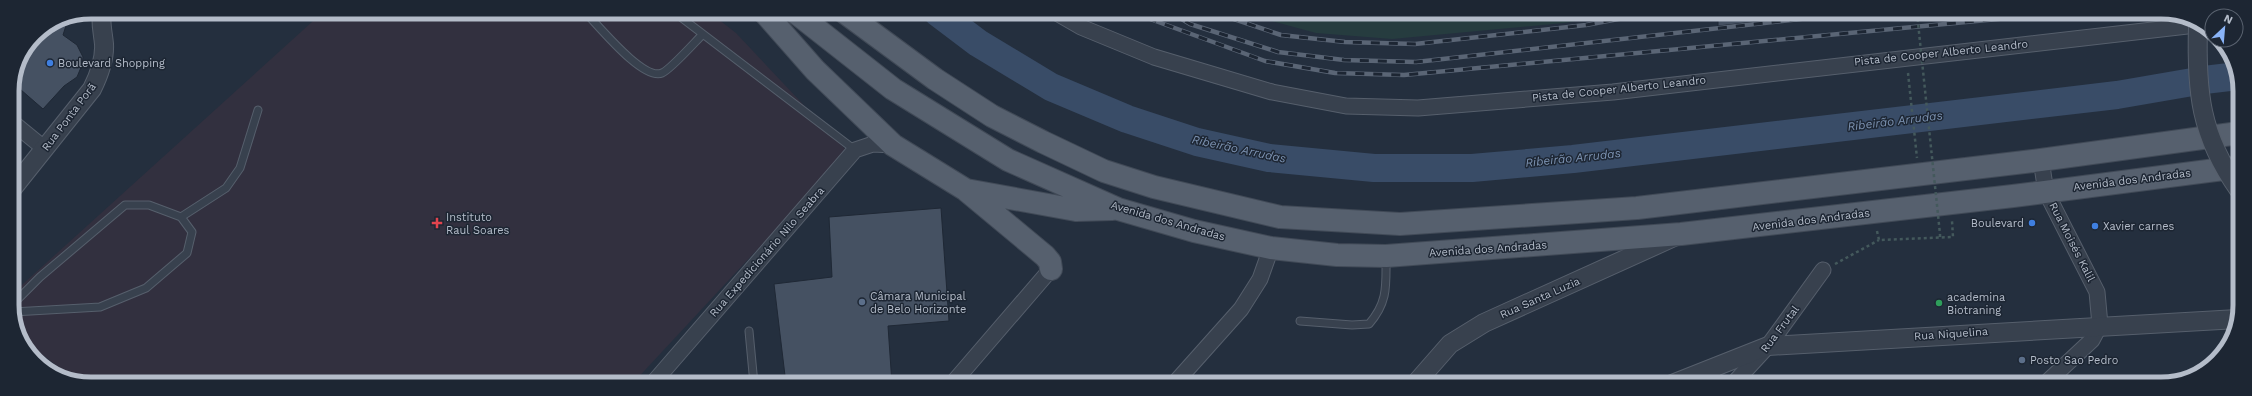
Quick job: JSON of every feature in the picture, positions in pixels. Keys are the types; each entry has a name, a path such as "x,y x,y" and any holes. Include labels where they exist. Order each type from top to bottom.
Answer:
{"main road":[{"path":"770,19 815,70 893,146 966,190 1045,256 1050,262 1051,269"},
{"name":"Avenida dos Andradas","path":"804,19 893,89 950,125 1008,160 1118,209 1194,231 1272,248 1337,255 1386,256 1681,234 1872,213 2233,168"},
{"path":"854,19 941,83 992,116 1104,171 1154,187 1280,217 1400,224 1484,220 1637,208 2041,160 2233,134"},
{"path":"966,190 1076,210 1118,209"}],"street":[{"name":"Rua Ponta Porã","path":"19,181 92,89 98,78 102,64 104,46 102,19"},
{"name":"Pista de Cooper Alberto Leandro","path":"1067,19 1081,27 1154,57 1272,92 1346,106 1418,108 1605,92 1906,56 2192,26"},
{"path":"2197,29 2198,81 2205,121 2228,174 2233,181"},
{"path":"19,128 45,149"},
{"path":"855,150 873,144 893,146"},
{"name":"Rua Expedicionário Nilo Seabra","path":"658,377 855,150"},
{"name":"Rua Moisés Kalil","path":"2041,160 2046,192 2096,292 2100,325"},
{"name":"Rua Santa Luzia","path":"1421,377 1450,344 1484,323 1681,234"},
{"path":"1180,377 1241,309 1260,279 1272,248"},
{"path":"958,377 1051,269"},
{"name":"Rua Frutal","path":"1739,377 1768,346 1823,270"},
{"name":"Rua Niquelina","path":"1690,377 1768,346 2100,325 2232,319"},
{"path":"2052,377 2092,340 2100,325"},
{"path":"1705,371 1711,377"}],"lane":[{"path":"592,19 634,63 652,75 663,73 702,35"},
{"path":"683,19 855,150"},
{"path":"181,217 226,188 240,168 258,110"},
{"path":"19,298 40,277 125,205 149,205 181,217 192,232 187,253 146,288 100,307 20,312"},
{"path":"1300,321 1352,325 1369,324 1377,314 1386,294 1386,256"},
{"path":"749,331 753,377"}],"path":[{"path":"1918,19 1940,239"},
{"path":"1906,56 1919,174"},
{"path":"1823,270 1879,240 1940,239 1953,237 1951,203"},
{"path":"1872,213 1879,240"}],"shaded area":[{"name":"Instituto Raul Soares","path":"315,19 718,19 736,33 848,152 639,377 91,377 72,375 65,372 33,348 24,333 20,319 19,288"}],"green space":[{"path":"1264,19 1586,19 1564,23 1392,39 1316,33"}],"building":[{"path":"1718,19 1764,19 1764,21 1718,26"},
{"name":"Boulevard Shopping","path":"67,23 63,35 77,45 83,57 82,65 77,77 64,86 43,109 19,88 21,72 31,51 40,40 51,31"},
{"name":"Câmara Municipal de Belo Horizonte","path":"941,208 949,321 888,326 892,377 785,377 774,284 832,277 829,217"}],"waterway":[{"name":"Ribeirão Arrudas","path":"946,19 978,43 1051,87 1127,119 1197,142 1269,158 1374,168 1472,168 1573,159 2117,95 2232,77"}],"railway":[{"path":"1150,19 1265,61 1335,73 1404,75 1998,19"},
{"path":"1182,19 1190,24 1278,52 1344,60 1416,62 1800,19"},
{"path":"1234,19 1281,35 1345,42 1415,44 1586,25 1618,19"}],"place":[{"name":"Boulevard Shopping","path":"50,63"},
{"name":"Instituto Raul Soares","path":"437,223"},
{"name":"Boulevard","path":"2032,223"},
{"name":"Xavier carnes","path":"2095,226"},
{"name":"Câmara Municipal de Belo Horizonte","path":"862,302"},
{"name":"academina Biotraning","path":"1939,303"},
{"name":"Posto Sao Pedro","path":"2022,360"}]}
